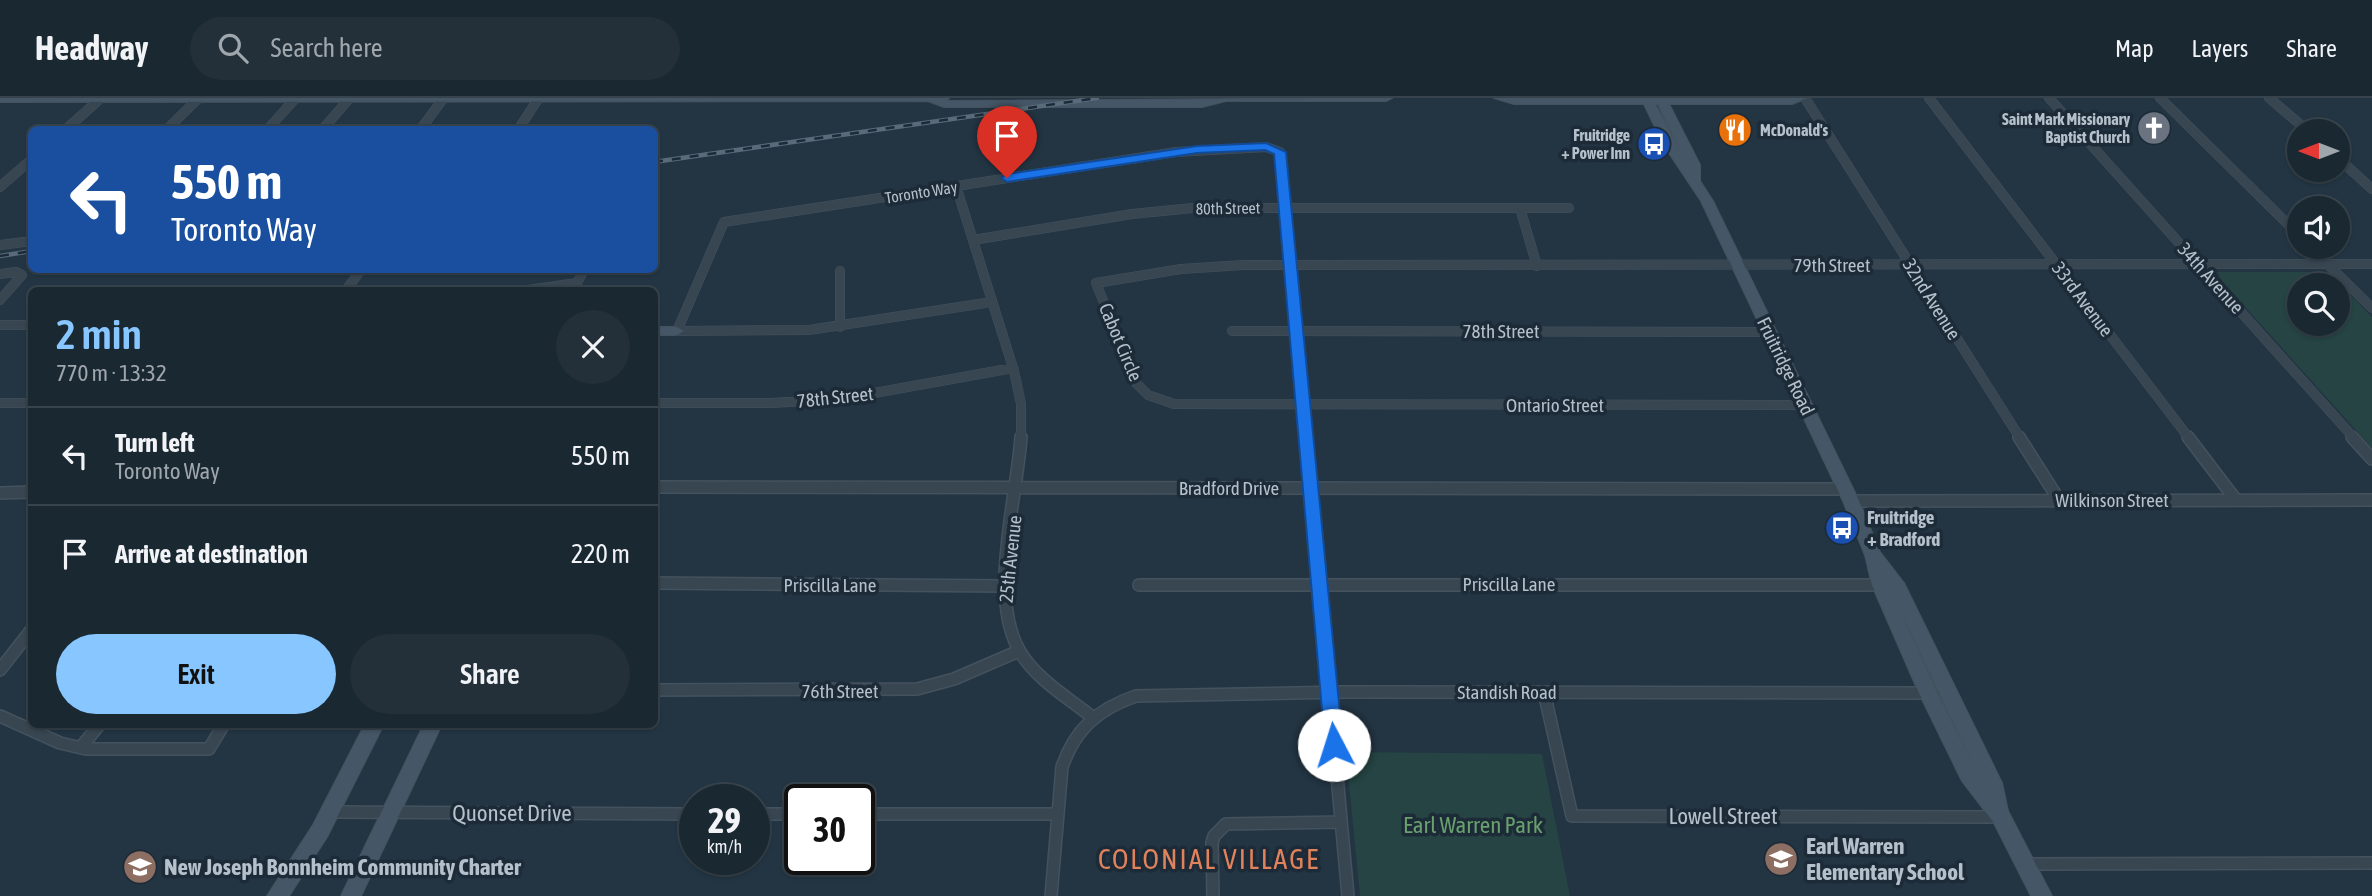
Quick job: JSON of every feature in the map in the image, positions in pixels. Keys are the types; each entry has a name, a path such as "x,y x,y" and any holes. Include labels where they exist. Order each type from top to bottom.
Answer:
{"main road":[{"path":"0,101 255,98 938,99 944,104 1202,104 1215,99 1387,98"},
{"path":"1500,98 1514,101 1792,101 1803,98"},
{"name":"Fruitridge Road","path":"1654,100 1694,165 1695,180 1849,495 1873,555 1880,585 1928,693 1969,775 2001,817 2042,896"},
{"path":"658,331 677,331"},
{"name":"Fruitridge Road","path":"1873,555 1896,583 1950,693 1992,783 2001,817"},
{"path":"277,896 330,812 373,728"},
{"path":"351,896 431,728"}],"street":[{"name":"32nd Avenue","path":"1803,98 2059,500"},
{"name":"33rd Avenue","path":"1929,98 2236,500"},
{"name":"34th Avenue","path":"2049,98 2372,459"},
{"path":"2160,98 2287,223"},
{"path":"2269,98 2294,119"},
{"path":"70,126 100,99"},
{"path":"170,126 198,99"},
{"path":"271,126 295,99"},
{"path":"326,126 349,99"},
{"path":"423,126 443,99"},
{"path":"521,126 538,99"},
{"name":"Toronto Way","path":"677,331 724,222 1197,150 1266,146 1276,149 1282,156 1286,207"},
{"path":"0,187 28,162"},
{"path":"2350,169 2372,189"},
{"name":"25th Avenue","path":"956,186 1013,368 1023,424 1005,586 1006,623 1019,652 1092,717"},
{"path":"1286,207 1348,896"},
{"name":"80th Street","path":"973,240 1163,211 1286,207 1569,208"},
{"path":"1520,208 1537,266"},
{"path":"0,245 28,242"},
{"path":"2323,259 2372,308"},
{"name":"79th Street","path":"1291,265 2372,264"},
{"name":"Cabot Circle","path":"1291,265 1181,269 1096,283 1136,383 1148,395 1182,404 1304,404"},
{"path":"840,271 840,327"},
{"path":"0,274 16,272 22,275 0,300"},
{"path":"549,287 577,283 582,273"},
{"path":"677,331 786,331 840,327 992,302"},
{"path":"0,325 28,325"},
{"name":"78th Street","path":"1232,331 1770,332"},
{"name":"78th Street","path":"658,403 771,403 841,398 1013,368"},
{"path":"0,403 28,403"},
{"name":"Ontario Street","path":"1304,404 1805,405"},
{"name":"Bradford Drive","path":"658,487 1311,488 1849,495"},
{"path":"0,492 28,492"},
{"name":"Wilkinson Street","path":"1849,495 2059,500 2372,500"},
{"name":"Priscilla Lane","path":"658,583 1005,586"},
{"name":"Priscilla Lane","path":"1139,585 1880,585"},
{"path":"0,670 28,634"},
{"name":"76th Street","path":"658,690 917,689 954,679 1019,652"},
{"name":"Lowell Street","path":"1544,692 1572,816 2001,817"},
{"name":"Standish Road","path":"1092,717 1118,701 1152,694 1928,693"},
{"path":"0,716 28,726"},
{"path":"1051,896 1062,766 1067,750 1081,727 1092,717"},
{"path":"32,728 57,743 81,747 209,749 222,728"},
{"path":"81,747 97,728"},
{"name":"Quonset Drive","path":"330,812 679,814"},
{"path":"875,814 1058,814"},
{"path":"1213,896 1212,843 1214,836 1226,824 1341,822"},
{"path":"2027,864 2372,863"}],"green space":[{"path":"2218,272 2320,273 2287,273 2287,336 2350,336 2350,294 2372,317 2372,448 2220,279"},
{"name":"Earl Warren Park","path":"1346,752 1542,754 1570,896 1360,896"}],"railway":[{"path":"658,161 1097,98"},
{"path":"0,256 28,252"}],"place":[{"name":"Saint Mark Missionary Baptist Church","path":"2154,128"},
{"name":"McDonald's","path":"1735,130"},
{"name":"Fruitridge + Power Inn","path":"1654,144"},
{"name":"Fruitridge + Bradford","path":"1842,528"},
{"name":"Earl Warren Elementary School","path":"1781,859"},
{"name":"New Joseph Bonnheim Community Charter","path":"140,867"}],"district":[{"name":"COLONIAL VILLAGE","path":"1209,859"}],"route":[{"path":"1007,178 1197,150 1266,146 1280,152 1334,745"}]}
